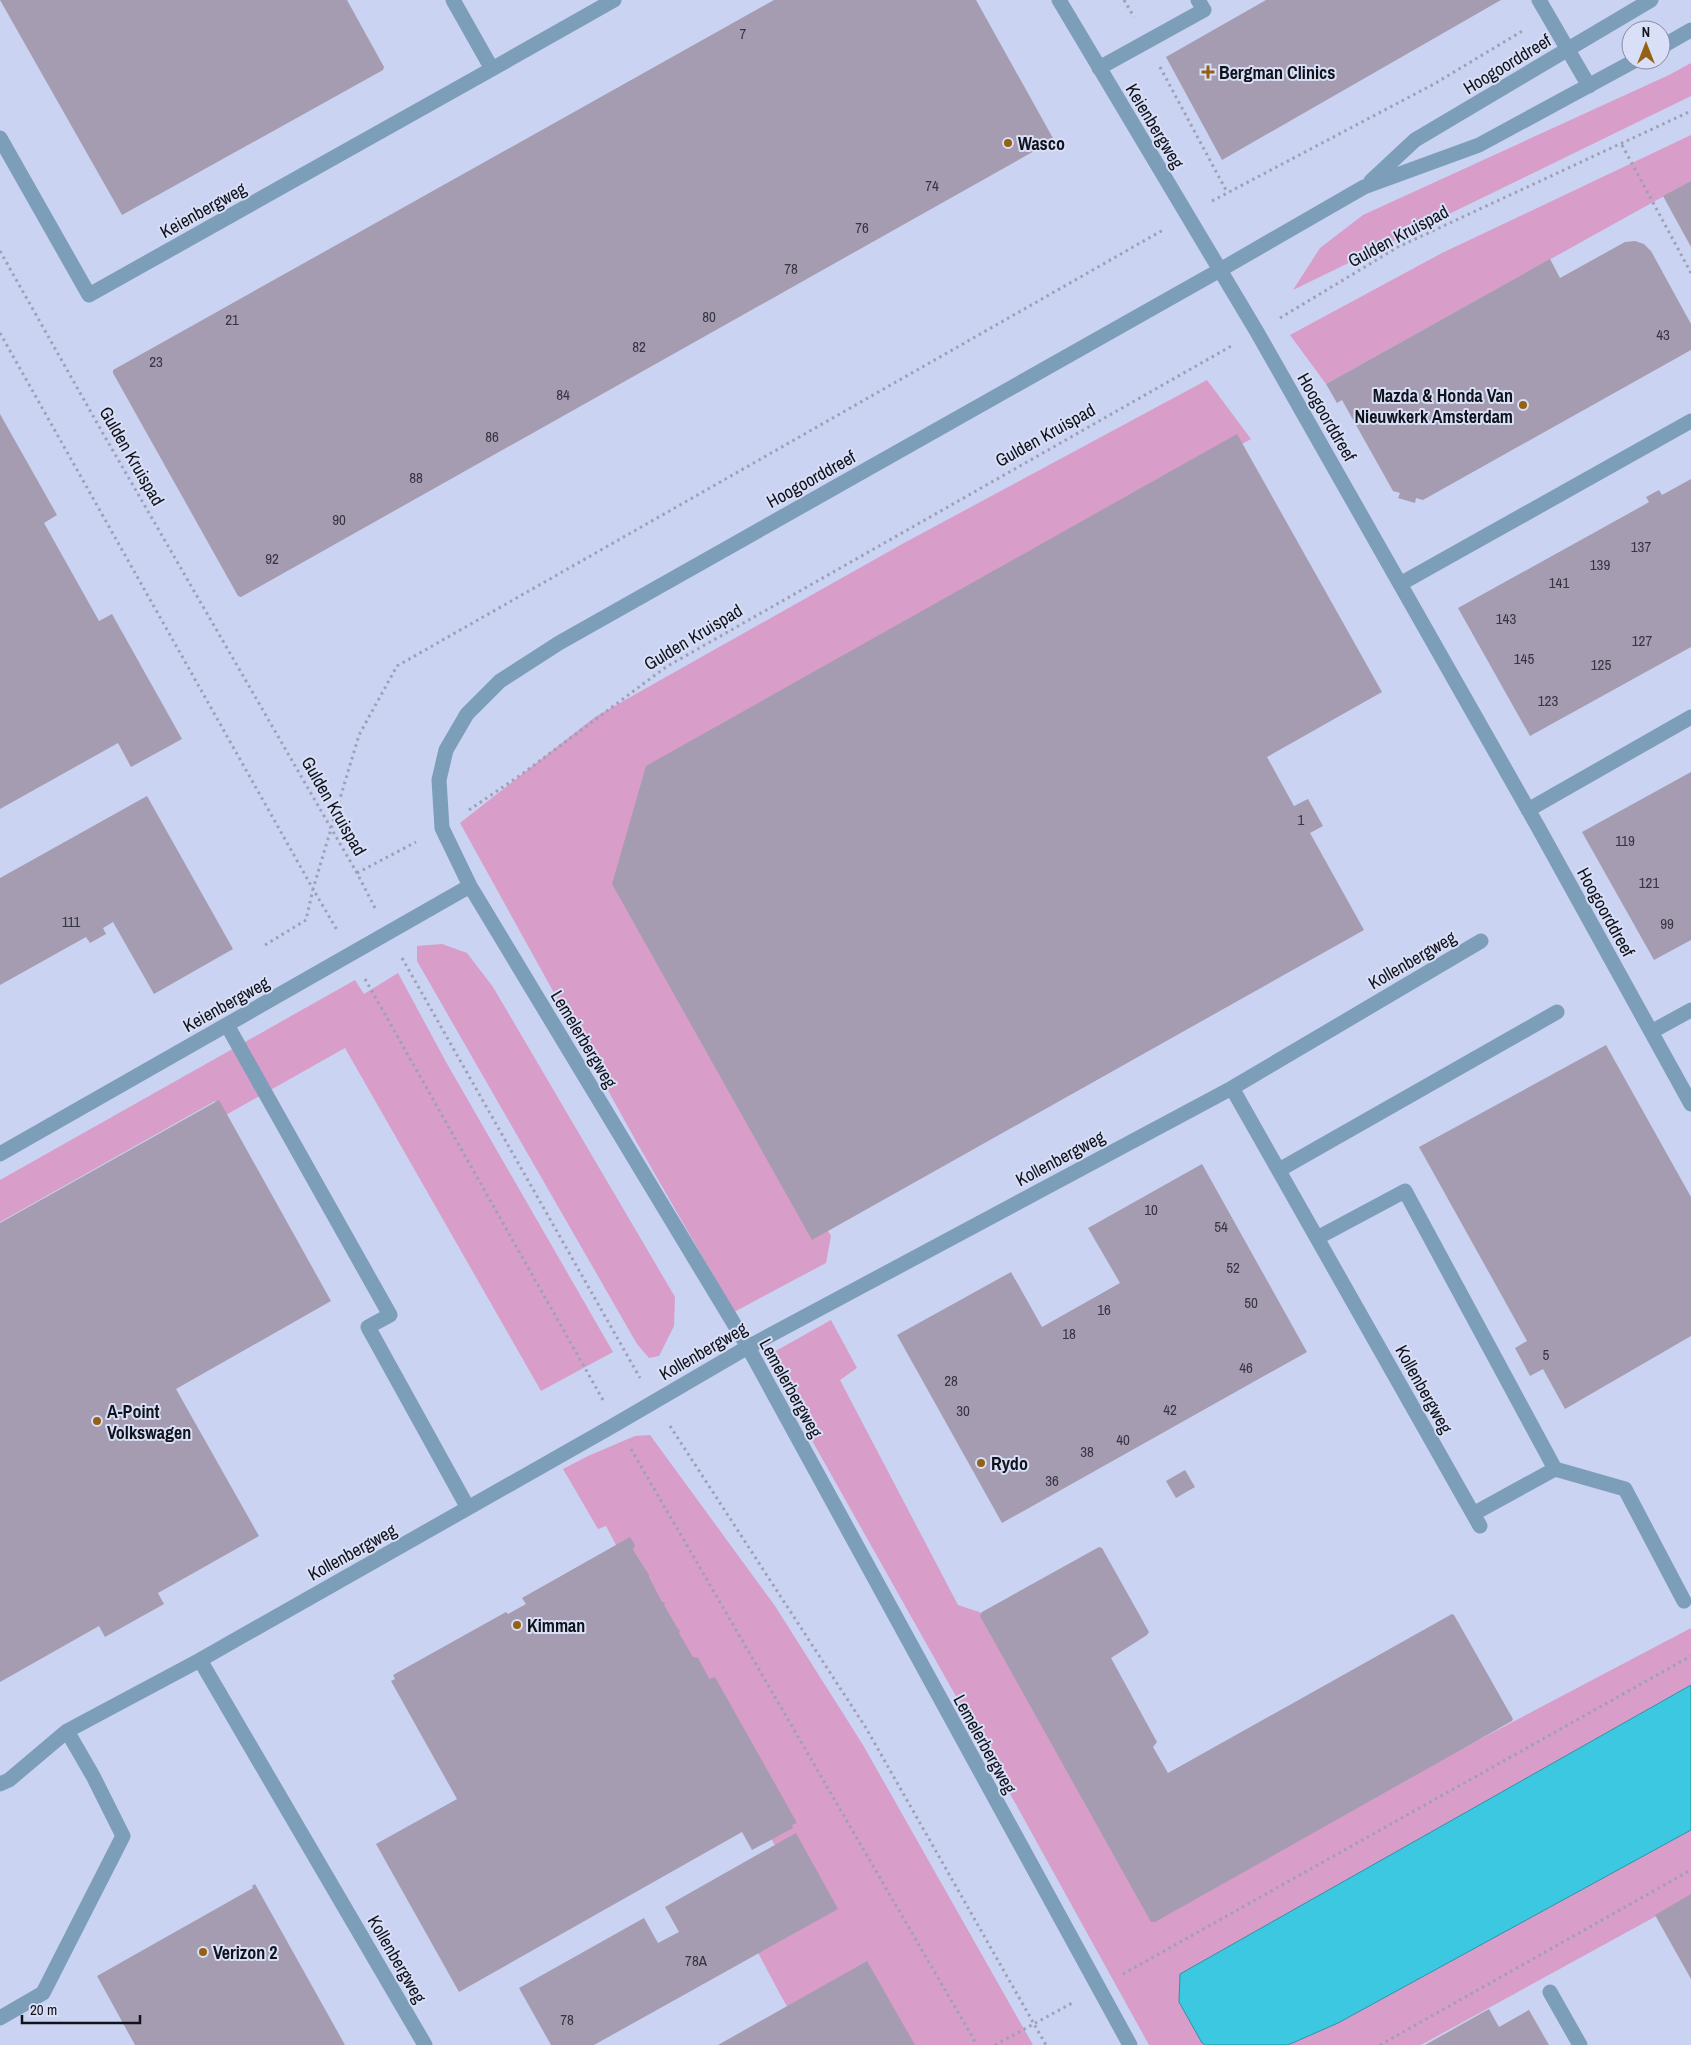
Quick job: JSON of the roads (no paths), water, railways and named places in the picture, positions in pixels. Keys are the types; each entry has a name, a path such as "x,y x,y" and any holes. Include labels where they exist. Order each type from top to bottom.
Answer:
{"street":[{"path":"453,0 492,69"},
{"name":"Keienbergweg","path":"0,138 89,295 614,0"},
{"name":"Keienbergweg","path":"1058,0 1220,270"},
{"path":"1099,68 1204,10 1198,0"},
{"path":"1539,0 1589,86"},
{"name":"Hoogoorddreef","path":"1364,187 1415,140 1651,0"},
{"path":"1671,41 1691,30"},
{"name":"Hoogoorddreef","path":"446,750 467,714 500,681 559,643 1364,187 1479,145 1621,68"},
{"name":"Hoogoorddreef","path":"1220,270 1528,810 1691,1104"},
{"path":"1400,584 1691,421"},
{"path":"1528,810 1691,717"},
{"name":"Lemelerbergweg","path":"446,750 439,780 442,828 470,886 748,1347 1130,2045"},
{"name":"Keienbergweg","path":"0,1154 470,886"},
{"name":"Kollenbergweg","path":"3,1779 66,1731 200,1660 748,1347 1232,1088 1481,941"},
{"path":"1651,1032 1691,1010"},
{"path":"1279,1170 1557,1012"},
{"path":"227,1025 390,1315 368,1327 468,1508"},
{"name":"Kollenbergweg","path":"1232,1088 1477,1520 1555,1469"},
{"path":"1317,1238 1404,1191 1555,1469 1626,1489 1684,1601"},
{"name":"Kollenbergweg","path":"200,1660 425,2045"},
{"path":"0,2018 43,1993 123,1836 93,1776 66,1731"},
{"path":"1550,1992 1580,2045"}],"water":[{"path":"1691,1685 1691,1830 1338,2023 1288,2045 1205,2045 1202,2043 1179,2002 1180,1974"}],"place":[{"name":"Bergman Clinics","path":"1208,72"},
{"name":"Wasco","path":"1008,143"},
{"name":"Mazda & Honda Van Nieuwkerk Amsterdam","path":"1523,405"},
{"name":"A-Point Volkswagen","path":"97,1421"},
{"name":"Rydo","path":"981,1463"},
{"name":"Kimman","path":"517,1625"},
{"name":"Verizon 2","path":"203,1952"}]}
